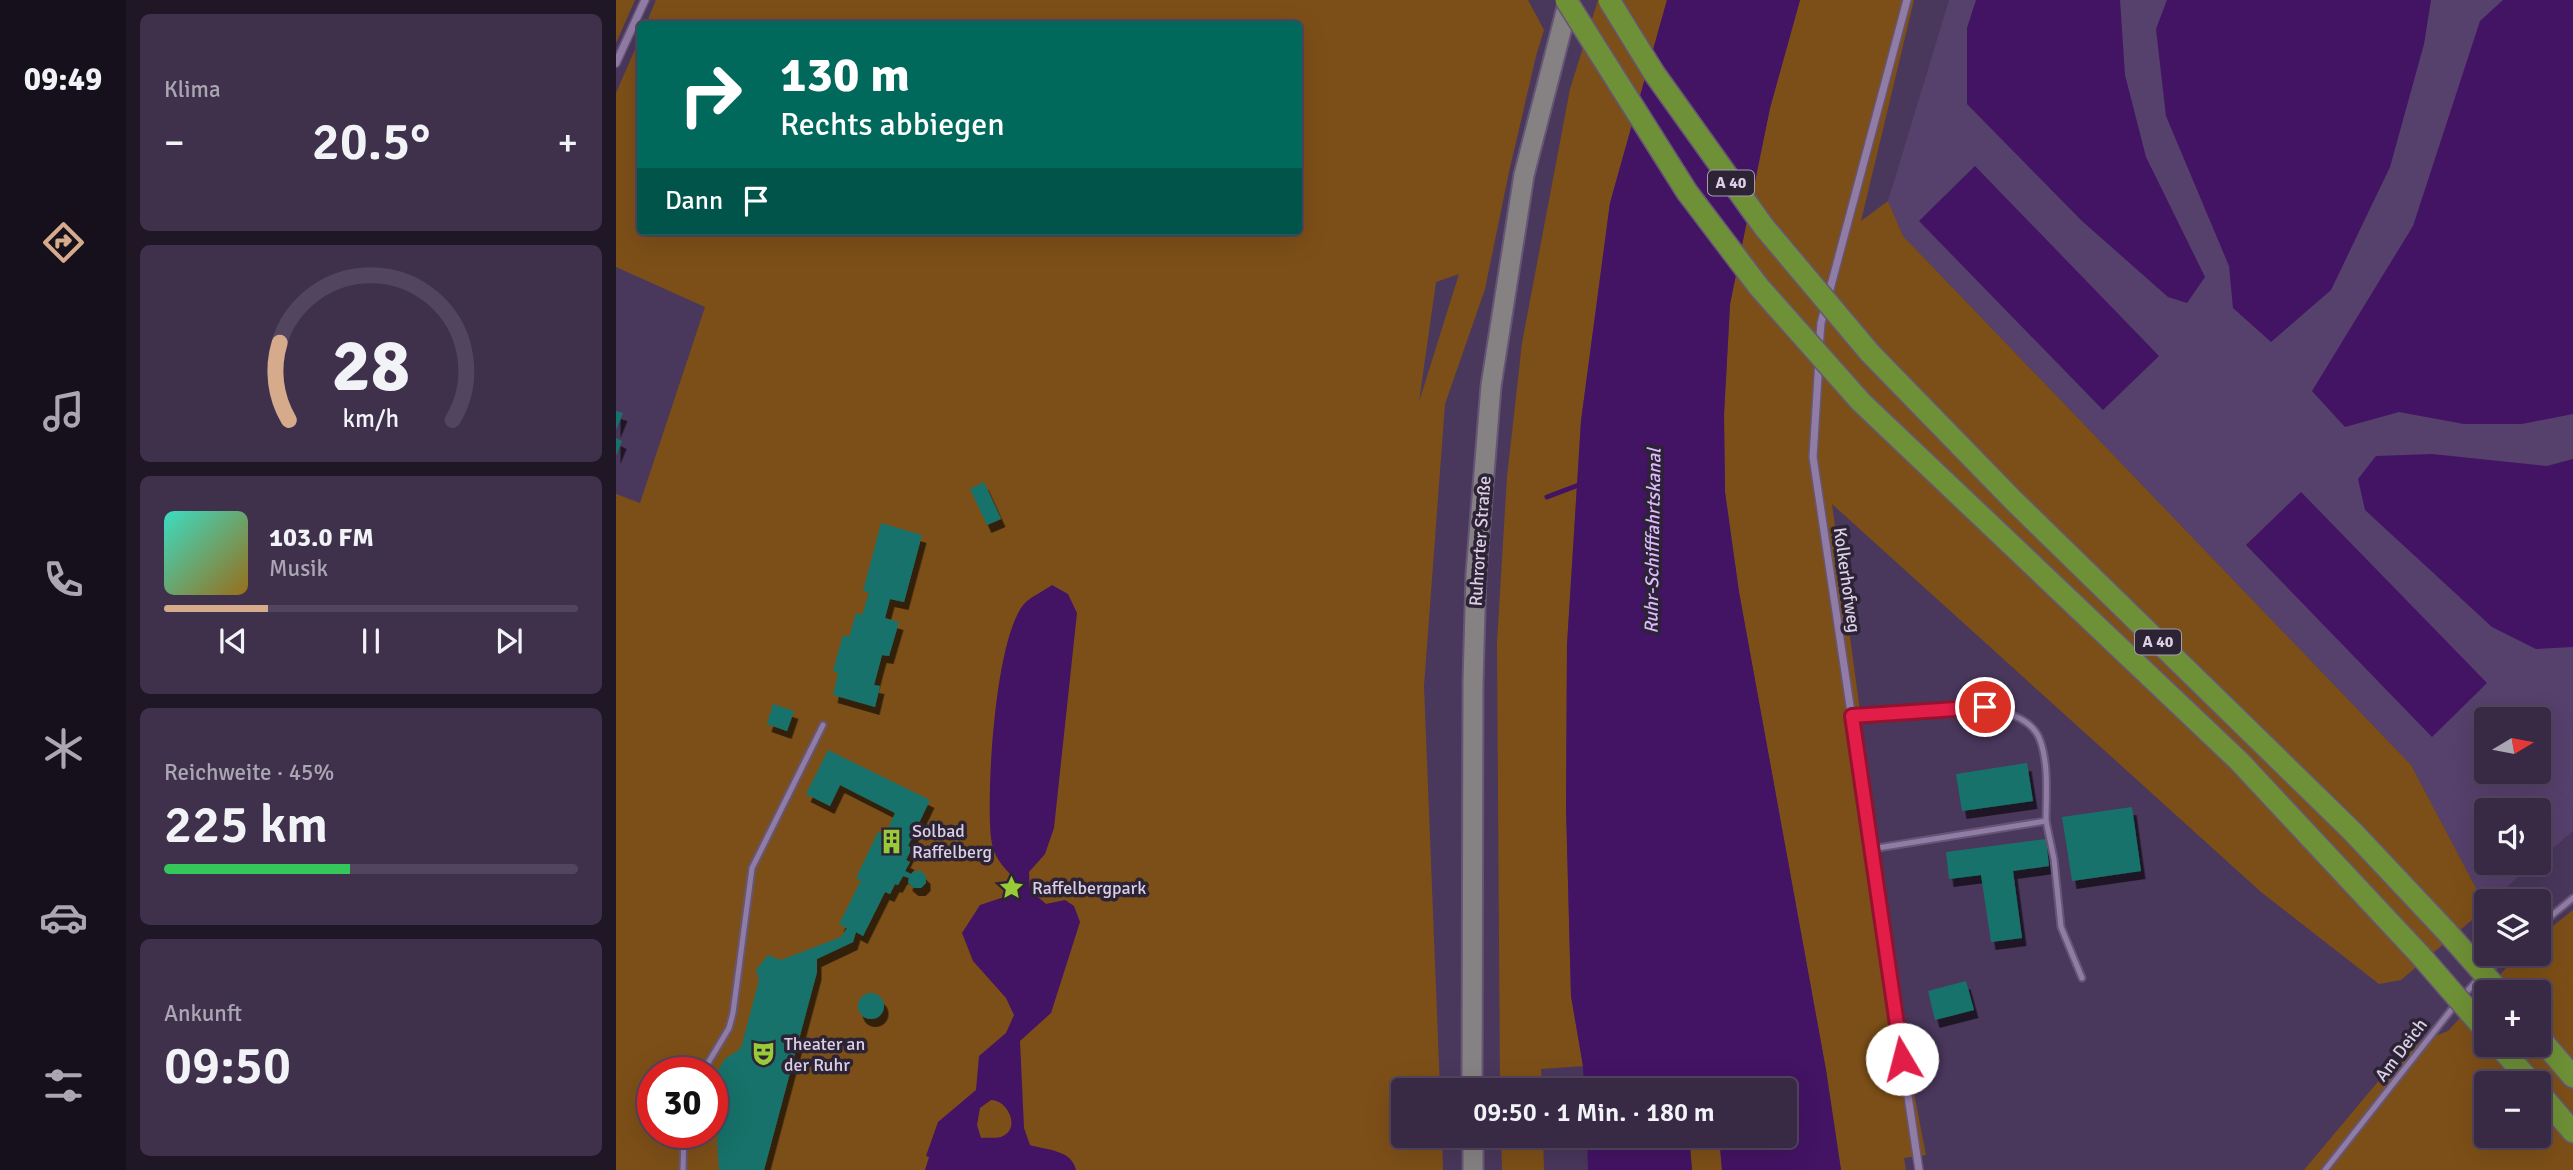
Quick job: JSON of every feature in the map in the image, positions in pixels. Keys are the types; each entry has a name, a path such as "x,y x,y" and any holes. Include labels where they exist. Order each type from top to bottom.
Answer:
{"highway":[{"name":"A 40","path":"1567,0 1687,192 1759,287 1861,402 2239,761 2421,956 2474,1017"},
{"name":"A 40","path":"1609,0 1654,73 1764,227 1870,353 2014,501 2353,832 2489,980"},
{"path":"2551,1051 2573,1077"},
{"path":"2509,1057 2521,1071"},
{"path":"2551,1106 2573,1132"}],"main road":[{"name":"Ruhrorter Straße","path":"1472,1078 1476,574 1491,386 1524,175 1567,0"},
{"path":"1473,1148 1473,1170"}],"street":[{"path":"616,63 645,0"},
{"name":"Kolkerhofweg","path":"1907,0 1821,323 1813,457 1919,1170"}],"lane":[{"path":"1852,716 1985,707 2011,712 2031,724 2040,739 2045,765 2046,821 2054,859 2061,928 2082,978"},
{"path":"712,1057 729,1028 733,1013 752,868 824,725"},
{"path":"1871,849 2046,821"},
{"path":"2551,916 2573,898"},
{"name":"Am Deich","path":"2325,1170 2440,1022 2475,981 2493,966"},
{"path":"683,1170 684,1148"}],"shaded area":[{"path":"616,0 635,0 616,43"},
{"name":"Raffelbergpark","path":"656,0 1528,0 1544,30 1509,172 1485,289 1445,404 1424,686 1440,1078 1391,1078 1391,1148 1442,1148 1443,1170 616,1170 616,494 640,503 705,307 616,267 616,93 637,45 637,235 1302,235 1302,21 647,21","holes":["1459,274 1419,402 1436,282"]},
{"path":"1598,0 1667,0 1610,203 1581,421 1567,645 1566,807 1571,996 1583,1066 1541,1069 1541,1078 1500,1078 1497,642 1507,477 1522,343 1570,89"},
{"path":"1800,0 1914,0 1861,221 1888,201 1903,236 2411,765 2477,889 2474,889 2474,918 2401,980 2379,984 2261,892 1832,504 1906,1051 1926,1155 1904,1158 1906,1170 1841,1170 1826,1070 1739,592 1725,492 1724,415 1730,304 1770,108"},
{"path":"1949,0 2573,0 2573,831 2551,850 2551,798 2474,798 2474,875 2521,875 2504,889 2477,889 2411,765 1903,236 1888,201"},
{"path":"2573,910 2573,1170 2304,1170 2407,1047 2448,1031 2474,1003 2474,1057 2551,1057 2551,980 2495,980 2508,966 2551,966 2551,927"},
{"path":"1501,1148 1543,1148 1544,1170 1502,1170"},
{"path":"1690,1148 1720,1148 1722,1170 1692,1170"}],"water":[{"name":"Ruhr-Schifffahrtskanal","path":"1667,0 1800,0 1770,108 1730,304 1724,415 1725,492 1739,592 1826,1070 1841,1170 1722,1170 1720,1148 1797,1148 1797,1078 1584,1078 1571,996 1566,807 1567,645 1581,421 1610,203"},
{"path":"1976,0 2120,0 2125,75 2146,157 2205,277 2187,303 2168,297 2082,221 1967,104 1967,28"},
{"path":"2167,0 2431,0 2424,44 2390,167 2331,290 2271,342 2233,308 2229,266 2166,116 2156,29"},
{"path":"2503,0 2573,0 2573,414 2522,424 2464,424 2399,412 2345,427 2312,391 2413,226 2480,21"},
{"path":"1975,166 2159,356 2103,410 1919,221"},
{"path":"2432,454 2547,466 2573,459 2573,647 2536,649 2492,627 2365,510 2358,479 2376,456"},
{"path":"2301,492 2487,683 2432,737 2246,545"},
{"path":"1052,585 1068,594 1077,613 1054,828 1045,854 1029,872 1030,890 1046,904 1065,900 1074,906 1080,922 1051,1013 1020,1041 1024,1128 1030,1145 1070,1158 1076,1170 925,1170 929,1157 926,1156 938,1122 976,1090 979,1056 1006,1033 1014,1015 1006,998 973,961 962,933 980,905 1013,894 1014,878 999,860 991,838 990,787 995,715 1006,646 1015,620 1025,603","holes":["991,1100 1007,1109 1011,1127 1001,1137 981,1138 977,1125 980,1108"]},
{"path":"1587,1148 1690,1148 1692,1170 1588,1170"}],"building":[{"path":"616,411 623,413 616,430"},
{"path":"616,438 622,441 616,456"},
{"path":"984,482 1001,519 987,525 970,489"},
{"path":"881,523 922,535 904,602 890,599 885,618 899,622 889,656 882,655 874,685 880,686 875,707 833,695 838,673 833,671 843,635 849,637 856,613 862,615 869,592 863,591"},
{"path":"773,704 794,711 787,731 767,724"},
{"name":"Theater an der Ruhr","path":"828,750 930,800 908,846 912,848 906,860 910,862 905,871 911,874 921,871 926,876 926,883 921,888 914,888 908,883 909,878 903,876 890,894 885,892 863,936 856,932 853,942 817,959 817,972 764,1170 719,1170 718,1148 728,1148 728,1057 741,1048 759,980 756,970 768,955 781,960 841,937 847,928 839,924 861,880 856,878 878,832 885,835 895,813 840,785 830,806 806,794"},
{"path":"2027,763 2033,801 1962,811 1956,774"},
{"path":"2132,807 2141,871 2072,881 2062,817"},
{"path":"2046,839 2049,866 2013,871 2022,938 1991,942 1981,875 1949,879 1946,852"},
{"path":"1966,981 1974,1010 1935,1020 1928,991"},
{"path":"871,993 880,997 884,1006 880,1015 871,1019 862,1015 858,1006 862,997"}],"waterway":[{"path":"1547,497 1584,483"}],"place":[{"name":"Solbad Raffelberg","path":"892,841"},
{"name":"Raffelbergpark","path":"1012,888"},
{"name":"Theater an der Ruhr","path":"764,1054"}],"route":[{"path":"1902,1059 1852,716 1985,707"}]}
